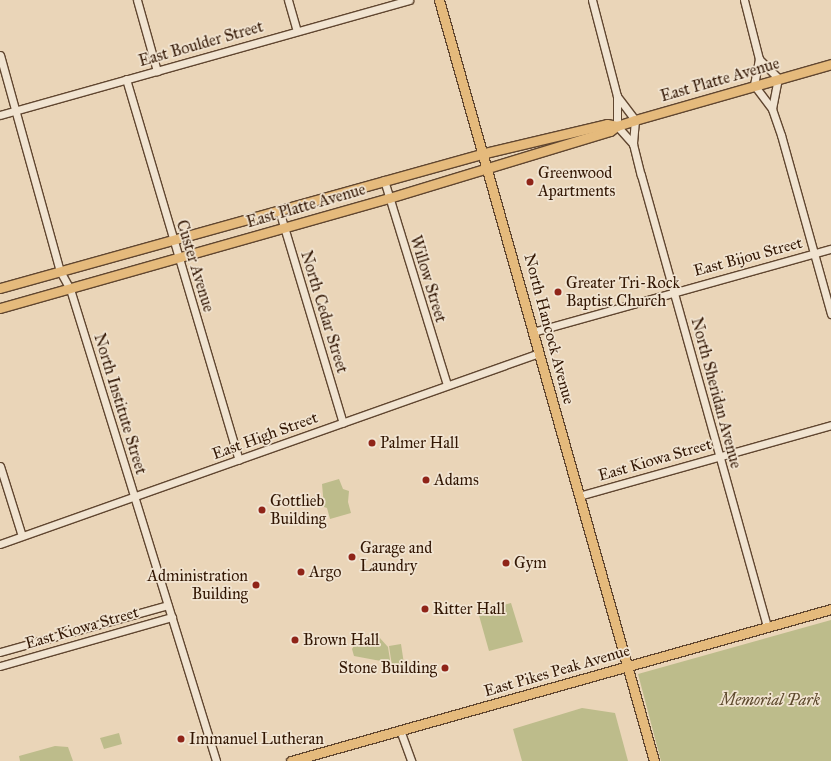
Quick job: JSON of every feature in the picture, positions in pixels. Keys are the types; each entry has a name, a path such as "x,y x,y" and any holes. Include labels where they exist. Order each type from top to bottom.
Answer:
{"main road":[{"name":"North Hancock Avenue","path":"440,0 489,169 626,666 654,761"},
{"name":"East Platte Avenue","path":"0,308 489,169 610,131 617,126 635,120 831,64"},
{"name":"East Platte Avenue","path":"0,288 172,238 484,153 606,124 617,126"},
{"name":"East Pikes Peak Avenue","path":"290,761 831,609"}],"street":[{"path":"137,0 157,71"},
{"path":"288,0 297,31"},
{"name":"East Boulder Street","path":"0,115 409,0"},
{"path":"592,0 617,96 617,126"},
{"path":"744,0 760,58 778,78 772,97 772,109 831,314"},
{"name":"North Institute Street","path":"0,55 60,270 70,289 216,761"},
{"path":"760,58 754,85 772,109"},
{"name":"Custer Avenue","path":"126,79 177,257 239,460"},
{"path":"617,96 635,120"},
{"name":"North Sheridan Avenue","path":"635,120 633,144 767,627"},
{"name":"North Sheridan Avenue","path":"617,126 633,144"},
{"name":"Willow Street","path":"384,180 447,385"},
{"name":"North Cedar Street","path":"279,210 343,423"},
{"name":"East Bijou Street","path":"533,332 831,249"},
{"name":"East High Street","path":"0,544 134,498 539,353"},
{"name":"East Kiowa Street","path":"579,496 831,425"},
{"path":"0,466 22,536"},
{"name":"East Kiowa Street","path":"0,652 168,605"},
{"name":"East Kiowa Street","path":"0,666 172,617"},
{"path":"400,730 411,761"}],"green space":[{"path":"339,479 343,489 349,491 348,502 351,513 330,519 327,508 324,507 322,484"},
{"path":"511,603 523,642 489,651 478,612"},
{"name":"Memorial Park","path":"831,620 831,761 661,761 638,674"},
{"path":"379,637 388,647 390,660 386,662 354,656 352,649 355,644"},
{"path":"401,644 404,664 392,666 389,646"},
{"path":"582,708 615,713 628,761 522,761 513,729"},
{"path":"119,733 122,744 104,749 100,738"},
{"path":"55,746 68,747 73,761 20,761 19,756"}],"place":[{"name":"Greenwood Apartments","path":"530,182"},
{"name":"Greater Tri-Rock Baptist Church","path":"558,292"},
{"name":"Palmer Hall","path":"372,443"},
{"name":"Adams","path":"426,480"},
{"name":"Gottlieb Building","path":"262,510"},
{"name":"Garage and Laundry","path":"352,557"},
{"name":"Gym","path":"506,563"},
{"name":"Argo","path":"301,572"},
{"name":"Administration Building","path":"256,585"},
{"name":"Ritter Hall","path":"425,609"},
{"name":"Brown Hall","path":"295,640"},
{"name":"Stone Building","path":"445,668"},
{"name":"Immanuel Lutheran","path":"181,739"}]}
